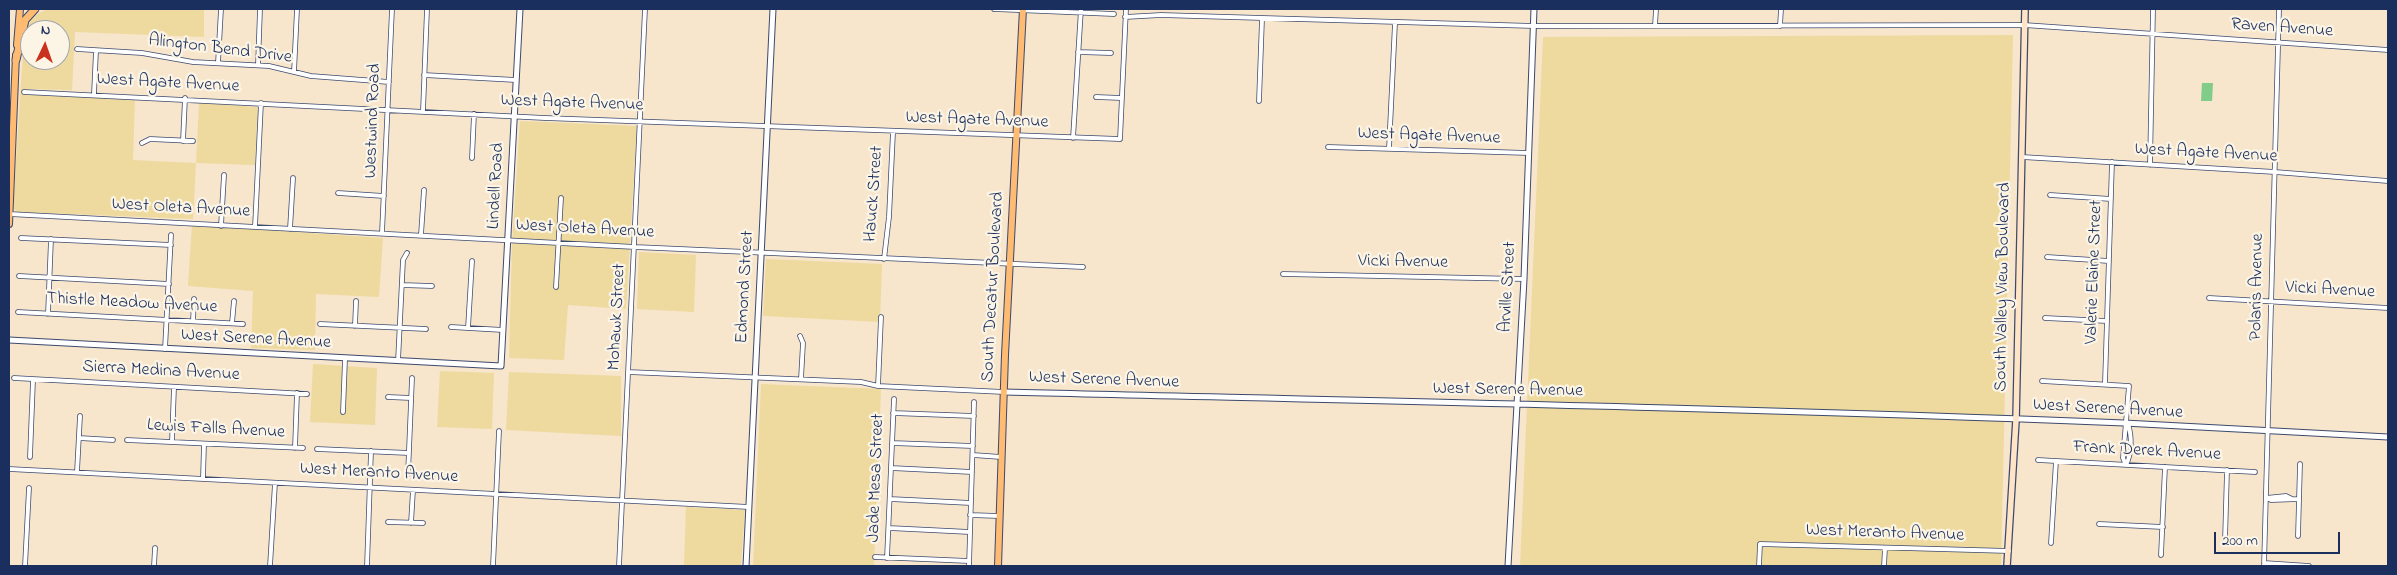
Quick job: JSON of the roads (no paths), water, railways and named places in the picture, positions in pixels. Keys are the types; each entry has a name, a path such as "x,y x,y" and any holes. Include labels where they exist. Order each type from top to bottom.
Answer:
{"highway":[{"path":"16,60 25,20 35,9"}],"main road":[{"path":"9,224 20,9"},
{"name":"South Decatur Boulevard","path":"998,566 1004,392 1023,9"},
{"name":"South Valley View Boulevard","path":"2008,566 2016,420 2025,9"}],"street":[{"path":"218,63 221,9"},
{"path":"258,65 260,9"},
{"path":"294,72 297,9"},
{"name":"Westwind Road","path":"382,233 392,9"},
{"path":"423,111 427,9"},
{"name":"Lindell Road","path":"501,366 520,9"},
{"name":"Mohawk Street","path":"619,566 642,121 645,9"},
{"name":"Edmond Street","path":"746,566 773,9"},
{"path":"994,9 1081,10 1114,14"},
{"path":"1096,97 1121,98 1126,9"},
{"name":"Arville Street","path":"1508,566 1524,279 1534,9"},
{"path":"1655,26 1656,9"},
{"path":"1780,26 1781,9"},
{"path":"2150,164 2153,9"},
{"name":"Polaris Avenue","path":"2264,565 2279,9"},
{"path":"1073,138 1081,10"},
{"name":"Raven Avenue","path":"1125,17 1161,15 1534,26 2024,25 2152,32 2388,50"},
{"path":"1259,101 1262,18"},
{"path":"1389,149 1395,23"},
{"name":"Alington Bend Drive","path":"77,49 142,53 193,62 258,65 329,78 389,82"},
{"path":"94,94 96,51"},
{"path":"1078,52 1111,53"},
{"path":"424,75 516,80"},
{"name":"West Agate Avenue","path":"24,92 185,98 514,116 893,132 1120,139 1121,98"},
{"path":"183,140 185,98"},
{"path":"255,227 261,103"},
{"path":"472,158 474,114"},
{"name":"Hauck Street","path":"884,259 889,217 893,132"},
{"path":"142,143 150,139 193,141"},
{"name":"West Agate Avenue","path":"1328,147 1529,153"},
{"name":"West Agate Avenue","path":"2022,157 2275,172 2388,181"},
{"name":"Valerie Elaine Street","path":"2105,383 2112,162"},
{"path":"221,226 224,176"},
{"path":"290,229 293,178"},
{"path":"421,235 424,190"},
{"path":"338,194 384,196"},
{"path":"2050,195 2111,199"},
{"path":"556,287 560,198"},
{"name":"West Oleta Avenue","path":"9,214 192,222 221,226 635,247 1010,264"},
{"path":"165,349 172,235"},
{"path":"21,238 171,246"},
{"path":"48,314 51,239"},
{"path":"398,361 403,260 407,253"},
{"path":"2047,257 2109,260"},
{"path":"468,328 472,261"},
{"path":"1010,264 1083,268"},
{"name":"Vicki Avenue","path":"1283,274 1524,279"},
{"path":"19,276 169,284"},
{"path":"402,285 432,286"},
{"path":"193,321 194,298"},
{"name":"Vicki Avenue","path":"2209,298 2388,308"},
{"path":"232,323 234,301"},
{"path":"355,326 356,301"},
{"name":"Thistle Meadow Avenue","path":"18,312 244,324"},
{"path":"878,386 881,317"},
{"path":"2045,318 2107,321"},
{"path":"320,324 426,329"},
{"path":"451,327 503,330"},
{"path":"800,336 803,343 801,379"},
{"name":"West Serene Avenue","path":"9,340 501,366"},
{"path":"343,412 345,359"},
{"name":"West Serene Avenue","path":"628,372 861,382 878,386 1004,392 2016,420 2388,436"},
{"name":"Sierra Medina Avenue","path":"14,378 307,394"},
{"path":"408,474 412,378"},
{"path":"30,457 33,380"},
{"path":"2042,381 2105,383 2129,386 2128,424 2124,433 2123,458 2126,465"},
{"path":"172,442 174,387"},
{"path":"295,448 297,393"},
{"path":"388,397 411,398"},
{"name":"Jade Mesa Street","path":"887,558 894,399"},
{"path":"876,557 969,564 974,402"},
{"path":"893,413 974,416"},
{"path":"77,472 80,416"},
{"path":"493,566 499,430"},
{"path":"79,438 113,440"},
{"name":"Lewis Falls Avenue","path":"127,440 303,448"},
{"path":"892,442 973,446"},
{"path":"203,478 204,444"},
{"path":"317,449 409,453"},
{"path":"367,566 371,451"},
{"path":"972,456 1002,457"},
{"name":"Frank Derek Avenue","path":"2038,460 2255,472"},
{"path":"2050,543 2056,461"},
{"path":"2298,536 2300,464"},
{"path":"2161,555 2166,467"},
{"path":"891,468 972,472"},
{"name":"West Meranto Avenue","path":"9,469 749,507"},
{"path":"2225,542 2228,470"},
{"path":"270,566 275,483"},
{"path":"25,566 29,488"},
{"path":"411,523 413,490"},
{"path":"2266,498 2286,496 2292,499 2299,499"},
{"path":"890,499 971,502"},
{"path":"970,515 999,516"},
{"path":"388,522 423,524"},
{"path":"2099,524 2163,527"},
{"path":"889,528 970,532"},
{"name":"West Meranto Avenue","path":"1759,566 1760,544 2009,551"},
{"path":"154,566 155,548"},
{"path":"1884,566 1885,548"},
{"path":"2264,565 2310,566"}]}
